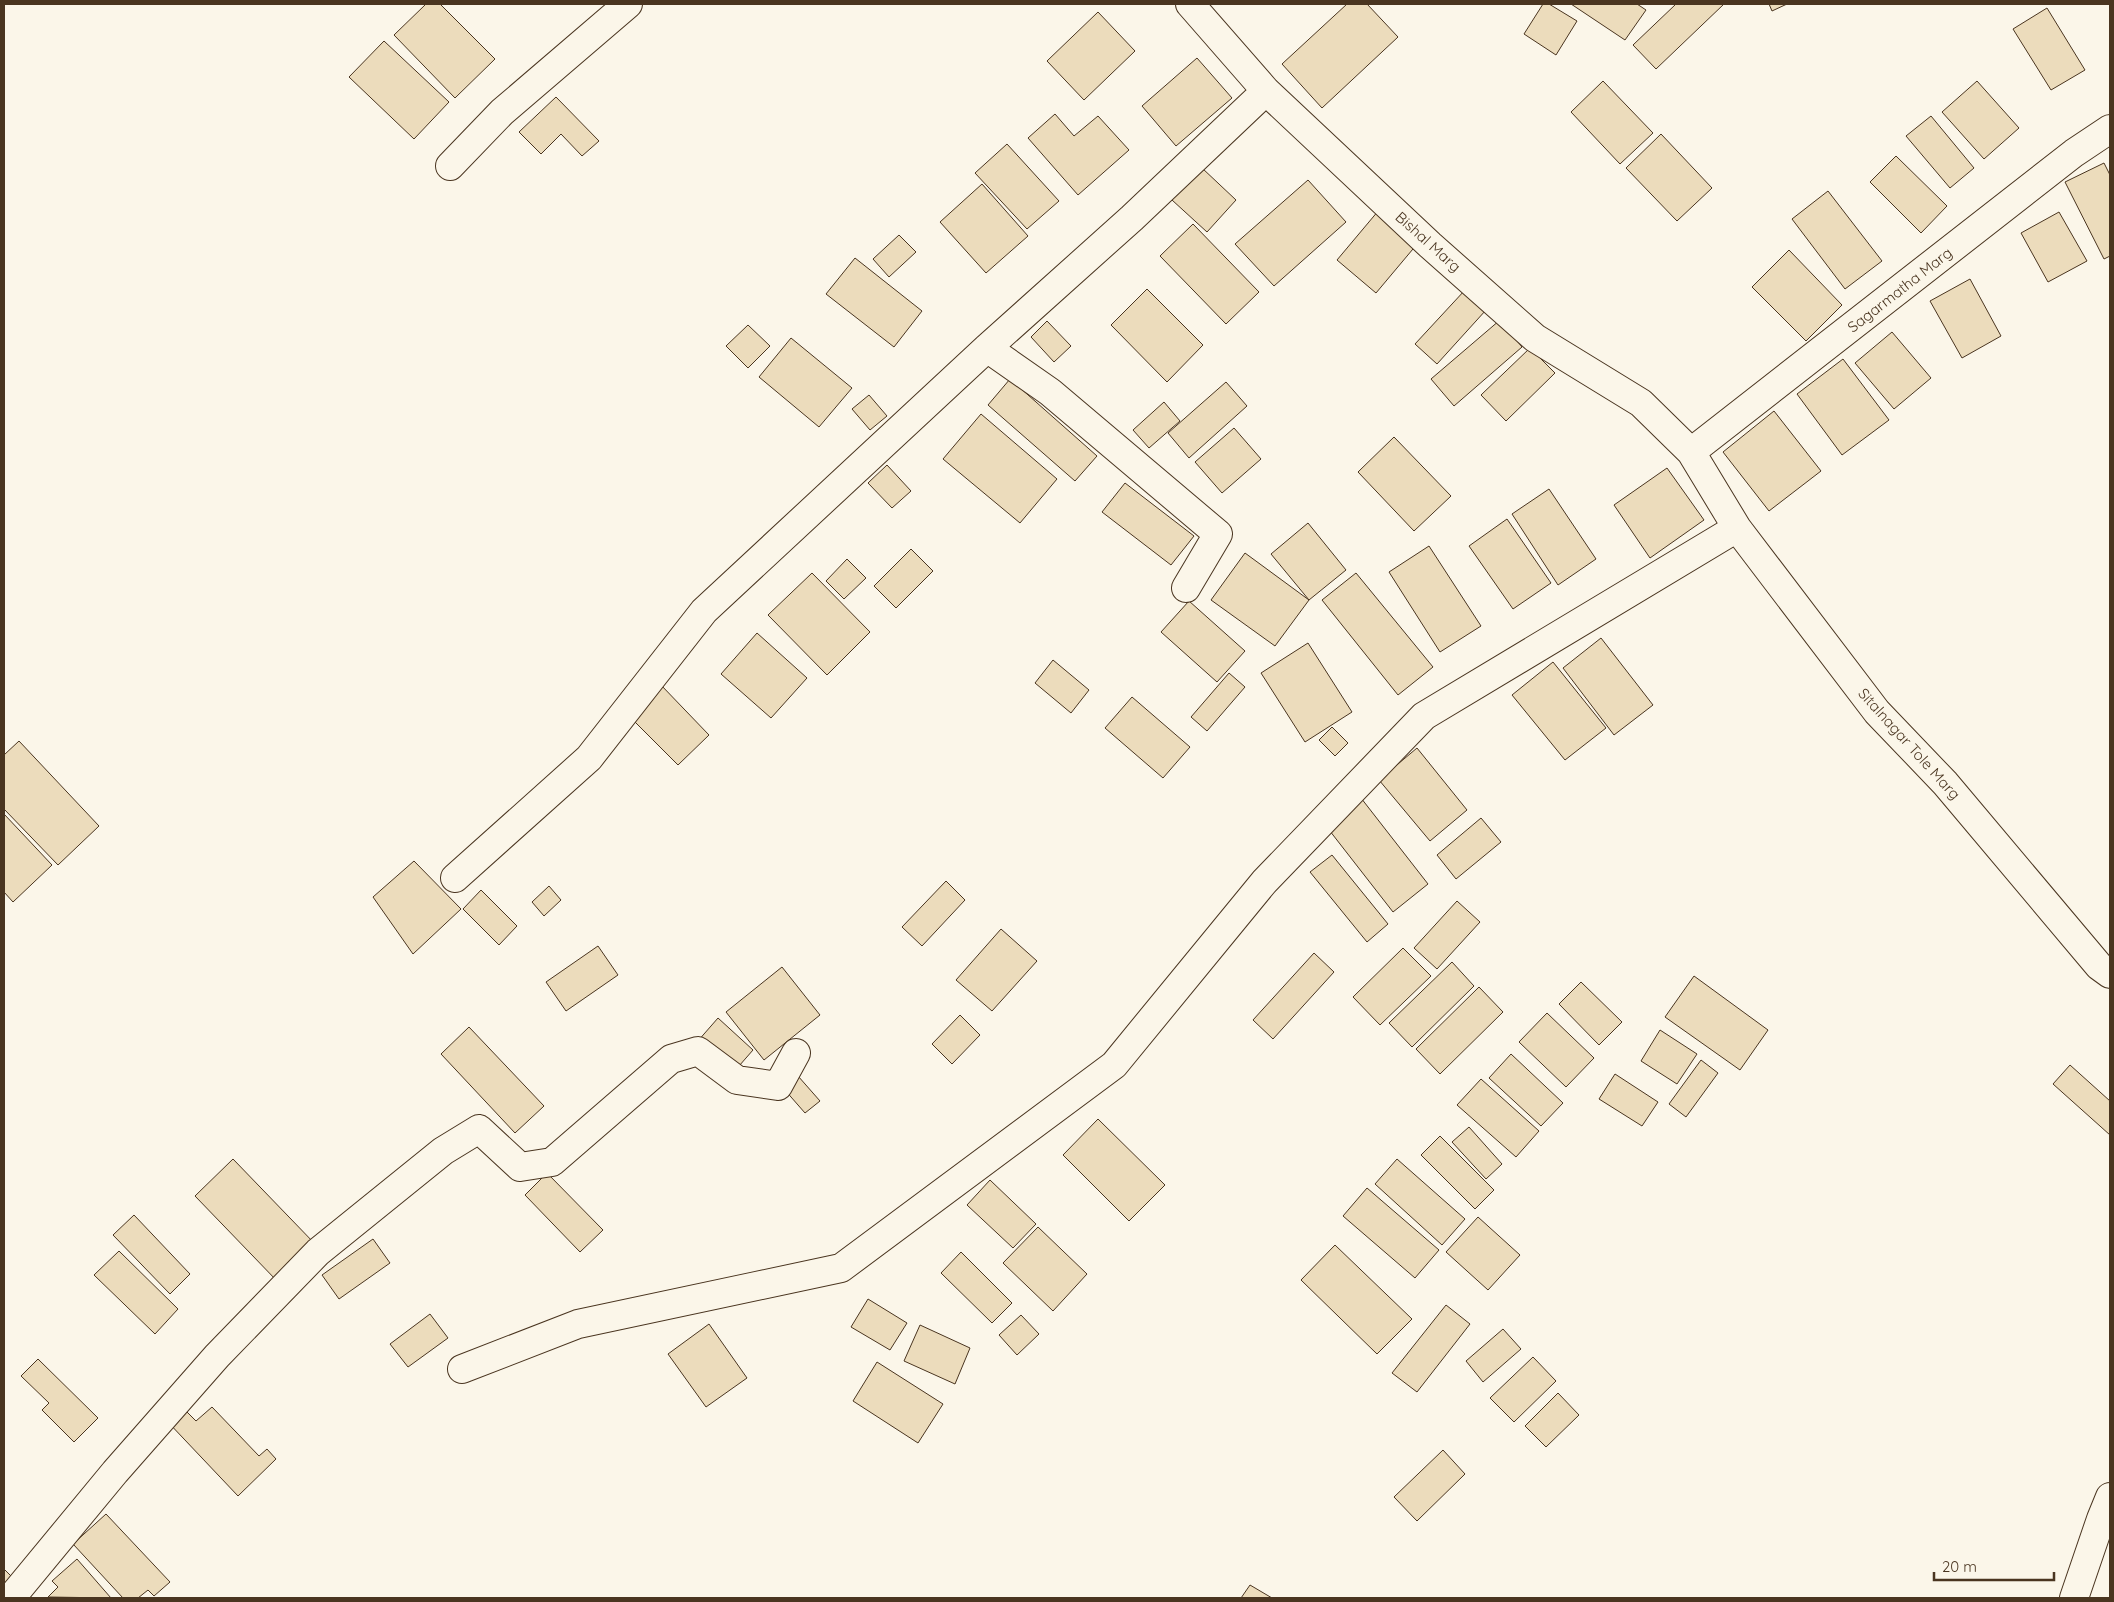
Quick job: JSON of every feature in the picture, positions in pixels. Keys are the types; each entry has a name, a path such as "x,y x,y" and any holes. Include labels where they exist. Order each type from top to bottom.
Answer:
{"street":[{"path":"450,166 502,112 628,4"},
{"name":"Bishal Marg","path":"1201,7 1266,90 1430,245 1535,338 1641,403 1691,452"},
{"path":"455,878 589,758 704,611 987,348 1132,218 1266,90"},
{"name":"Sagarmatha Marg","path":"1691,452 2074,153 2110,129"},
{"path":"987,348 1050,392 1218,534 1186,588"},
{"name":"Sitalnagar Tole Marg","path":"1691,452 1737,528 1876,712 1945,783 2099,966 2110,974"},
{"path":"462,1369 578,1324 841,1268 1114,1065 1264,882 1424,716 1737,528"},
{"path":"11,1598 115,1472 230,1342 318,1252 443,1151 479,1129 520,1167 552,1162 671,1059 698,1051 737,1080 778,1086 796,1054"},
{"path":"2074,1598 2110,1497"}],"building":[{"path":"426,4 440,4 495,59 455,98 394,35"},
{"path":"1347,4 1367,4 1398,37 1322,108 1282,64"},
{"path":"1543,4 1549,4 1577,21 1556,55 1524,34"},
{"path":"1571,4 1637,4 1646,10 1625,40"},
{"path":"1676,4 1724,4 1656,69 1633,45"},
{"path":"1769,4 1787,4 1772,11"},
{"path":"2047,8 2085,70 2051,90 2013,29"},
{"path":"1098,12 1135,51 1084,100 1047,61"},
{"path":"384,41 449,102 414,139 349,77"},
{"path":"1197,58 1232,98 1176,146 1142,106"},
{"path":"1603,81 1653,133 1620,164 1571,112"},
{"path":"1977,81 2019,128 1984,159 1942,112"},
{"path":"556,97 599,141 582,156 561,134 541,154 519,132"},
{"path":"1055,114 1074,136 1098,116 1129,150 1078,195 1028,138"},
{"path":"1931,116 1974,168 1950,188 1906,136"},
{"path":"1661,134 1712,188 1677,221 1626,168"},
{"path":"1007,144 1059,201 1027,229 975,173"},
{"path":"1896,156 1947,206 1921,233 1870,182"},
{"path":"2104,163 2110,175 2110,256 2104,259 2065,182"},
{"path":"1202,168 1236,200 1207,232 1172,200"},
{"path":"1308,180 1346,222 1274,286 1235,244"},
{"path":"982,184 1028,236 986,273 940,222"},
{"path":"1828,191 1882,261 1845,289 1792,219"},
{"path":"1379,210 1418,243 1376,293 1337,260"},
{"path":"2059,212 2087,261 2048,282 2021,233"},
{"path":"1193,224 1259,292 1226,324 1160,256"},
{"path":"899,235 916,252 889,277 873,259"},
{"path":"1789,250 1842,305 1806,341 1752,287"},
{"path":"855,258 922,311 894,347 826,294"},
{"path":"1970,279 2001,336 1962,358 1930,301"},
{"path":"1147,289 1203,345 1167,382 1111,325"},
{"path":"1465,290 1486,310 1437,364 1415,344"},
{"path":"1500,320 1522,347 1454,406 1431,379"},
{"path":"1047,321 1071,346 1054,362 1031,337"},
{"path":"748,325 770,346 748,368 726,346"},
{"path":"1892,332 1931,378 1894,409 1855,363"},
{"path":"791,338 852,388 819,427 759,377"},
{"path":"1530,348 1555,373 1506,421 1481,395"},
{"path":"1843,359 1889,420 1842,455 1797,394"},
{"path":"1010,379 1097,456 1075,481 988,405"},
{"path":"1226,382 1247,406 1189,458 1168,433"},
{"path":"869,395 887,416 870,430 852,409"},
{"path":"1164,402 1180,421 1149,448 1133,430"},
{"path":"1774,411 1821,471 1769,511 1723,452"},
{"path":"981,414 1057,479 1020,523 943,459"},
{"path":"1234,428 1261,459 1222,493 1195,462"},
{"path":"1394,437 1451,496 1414,531 1358,472"},
{"path":"887,465 911,491 892,508 868,483"},
{"path":"1667,468 1704,520 1650,558 1614,505"},
{"path":"1125,483 1194,536 1171,565 1102,512"},
{"path":"1549,489 1596,559 1558,585 1512,514"},
{"path":"1507,519 1551,583 1513,609 1469,546"},
{"path":"1308,523 1346,570 1309,600 1271,554"},
{"path":"1429,546 1481,626 1440,652 1389,572"},
{"path":"911,549 933,571 896,608 874,586"},
{"path":"1245,553 1309,600 1275,646 1211,600"},
{"path":"847,559 866,578 844,599 826,581"},
{"path":"812,573 870,632 827,675 768,615"},
{"path":"1356,573 1433,667 1398,695 1322,600"},
{"path":"1189,601 1245,651 1217,682 1161,632"},
{"path":"757,633 807,678 771,718 721,674"},
{"path":"1601,638 1653,705 1614,735 1563,668"},
{"path":"1308,643 1352,712 1305,742 1261,673"},
{"path":"1053,660 1089,690 1071,713 1035,683"},
{"path":"1553,662 1606,728 1565,760 1512,695"},
{"path":"1229,673 1245,687 1207,731 1191,717"},
{"path":"660,684 709,735 678,765 628,715"},
{"path":"1132,697 1190,747 1163,778 1105,728"},
{"path":"1332,727 1348,743 1335,756 1319,740"},
{"path":"19,741 99,826 58,865 4,809 4,755"},
{"path":"1417,748 1467,810 1430,841 1379,780"},
{"path":"1361,798 1428,884 1393,912 1326,826"},
{"path":"4,814 52,865 13,902 4,892"},
{"path":"1481,818 1501,842 1456,879 1437,855"},
{"path":"1332,855 1388,924 1367,942 1310,872"},
{"path":"414,861 461,909 413,954 373,897"},
{"path":"946,881 965,900 922,946 902,927"},
{"path":"549,886 561,900 544,916 532,902"},
{"path":"481,890 517,926 499,945 463,909"},
{"path":"1457,901 1480,922 1437,969 1414,948"},
{"path":"1001,929 1037,961 992,1011 956,980"},
{"path":"598,946 618,975 566,1011 546,982"},
{"path":"1403,948 1431,976 1380,1025 1353,997"},
{"path":"1314,953 1334,972 1273,1039 1253,1020"},
{"path":"1452,962 1474,986 1412,1047 1389,1023"},
{"path":"782,967 820,1015 764,1060 726,1012"},
{"path":"1694,976 1768,1030 1740,1070 1665,1017"},
{"path":"1581,982 1622,1022 1599,1045 1559,1004"},
{"path":"1479,987 1503,1012 1440,1074 1416,1049"},
{"path":"1547,1013 1594,1058 1566,1087 1519,1042"},
{"path":"960,1015 980,1035 952,1064 932,1044"},
{"path":"718,1018 753,1050 732,1074 697,1042"},
{"path":"469,1027 544,1106 515,1133 441,1054"},
{"path":"1660,1030 1697,1054 1677,1084 1641,1061"},
{"path":"1511,1054 1563,1103 1541,1126 1489,1078"},
{"path":"1701,1060 1718,1073 1686,1117 1669,1104"},
{"path":"2070,1065 2110,1101 2110,1135 2053,1084"},
{"path":"1615,1074 1658,1102 1642,1126 1599,1099"},
{"path":"798,1076 820,1101 805,1113 784,1089"},
{"path":"1481,1079 1539,1131 1516,1157 1457,1105"},
{"path":"1098,1119 1165,1185 1129,1221 1063,1155"},
{"path":"1469,1127 1502,1164 1486,1179 1452,1142"},
{"path":"1440,1136 1494,1190 1475,1209 1421,1155"},
{"path":"233,1159 316,1245 278,1282 195,1196"},
{"path":"1397,1159 1465,1219 1442,1245 1375,1184"},
{"path":"547,1173 603,1230 580,1252 525,1195"},
{"path":"990,1180 1036,1224 1013,1248 967,1205"},
{"path":"1367,1188 1439,1250 1415,1278 1343,1216"},
{"path":"134,1215 190,1274 170,1294 113,1235"},
{"path":"1478,1217 1520,1255 1488,1290 1446,1252"},
{"path":"1038,1227 1087,1274 1053,1311 1003,1263"},
{"path":"373,1239 390,1263 339,1299 322,1275"},
{"path":"1335,1245 1412,1319 1377,1354 1301,1280"},
{"path":"119,1251 178,1309 155,1334 94,1275"},
{"path":"961,1252 1012,1303 992,1323 941,1273"},
{"path":"868,1299 907,1323 890,1350 851,1327"},
{"path":"1446,1305 1470,1324 1417,1392 1392,1373"},
{"path":"430,1314 448,1338 408,1367 390,1344"},
{"path":"1021,1315 1039,1334 1017,1355 999,1335"},
{"path":"709,1324 747,1378 706,1407 668,1354"},
{"path":"920,1325 970,1348 955,1384 904,1361"},
{"path":"1503,1329 1521,1349 1483,1382 1466,1361"},
{"path":"1533,1357 1556,1381 1514,1422 1490,1398"},
{"path":"38,1359 98,1418 74,1442 42,1410 49,1403 21,1376"},
{"path":"877,1362 943,1404 918,1443 853,1401"},
{"path":"1558,1393 1579,1415 1546,1447 1525,1426"},
{"path":"180,1405 196,1421 212,1407 259,1456 267,1449 276,1459 238,1496 166,1420"},
{"path":"1443,1450 1465,1474 1417,1521 1394,1497"},
{"path":"106,1514 170,1582 154,1596 148,1590 138,1598 123,1598 73,1544"},
{"path":"77,1559 111,1598 48,1597 58,1587 52,1581"},
{"path":"4,1569 15,1580 4,1592"},
{"path":"1250,1585 1272,1598 1241,1598"}]}
